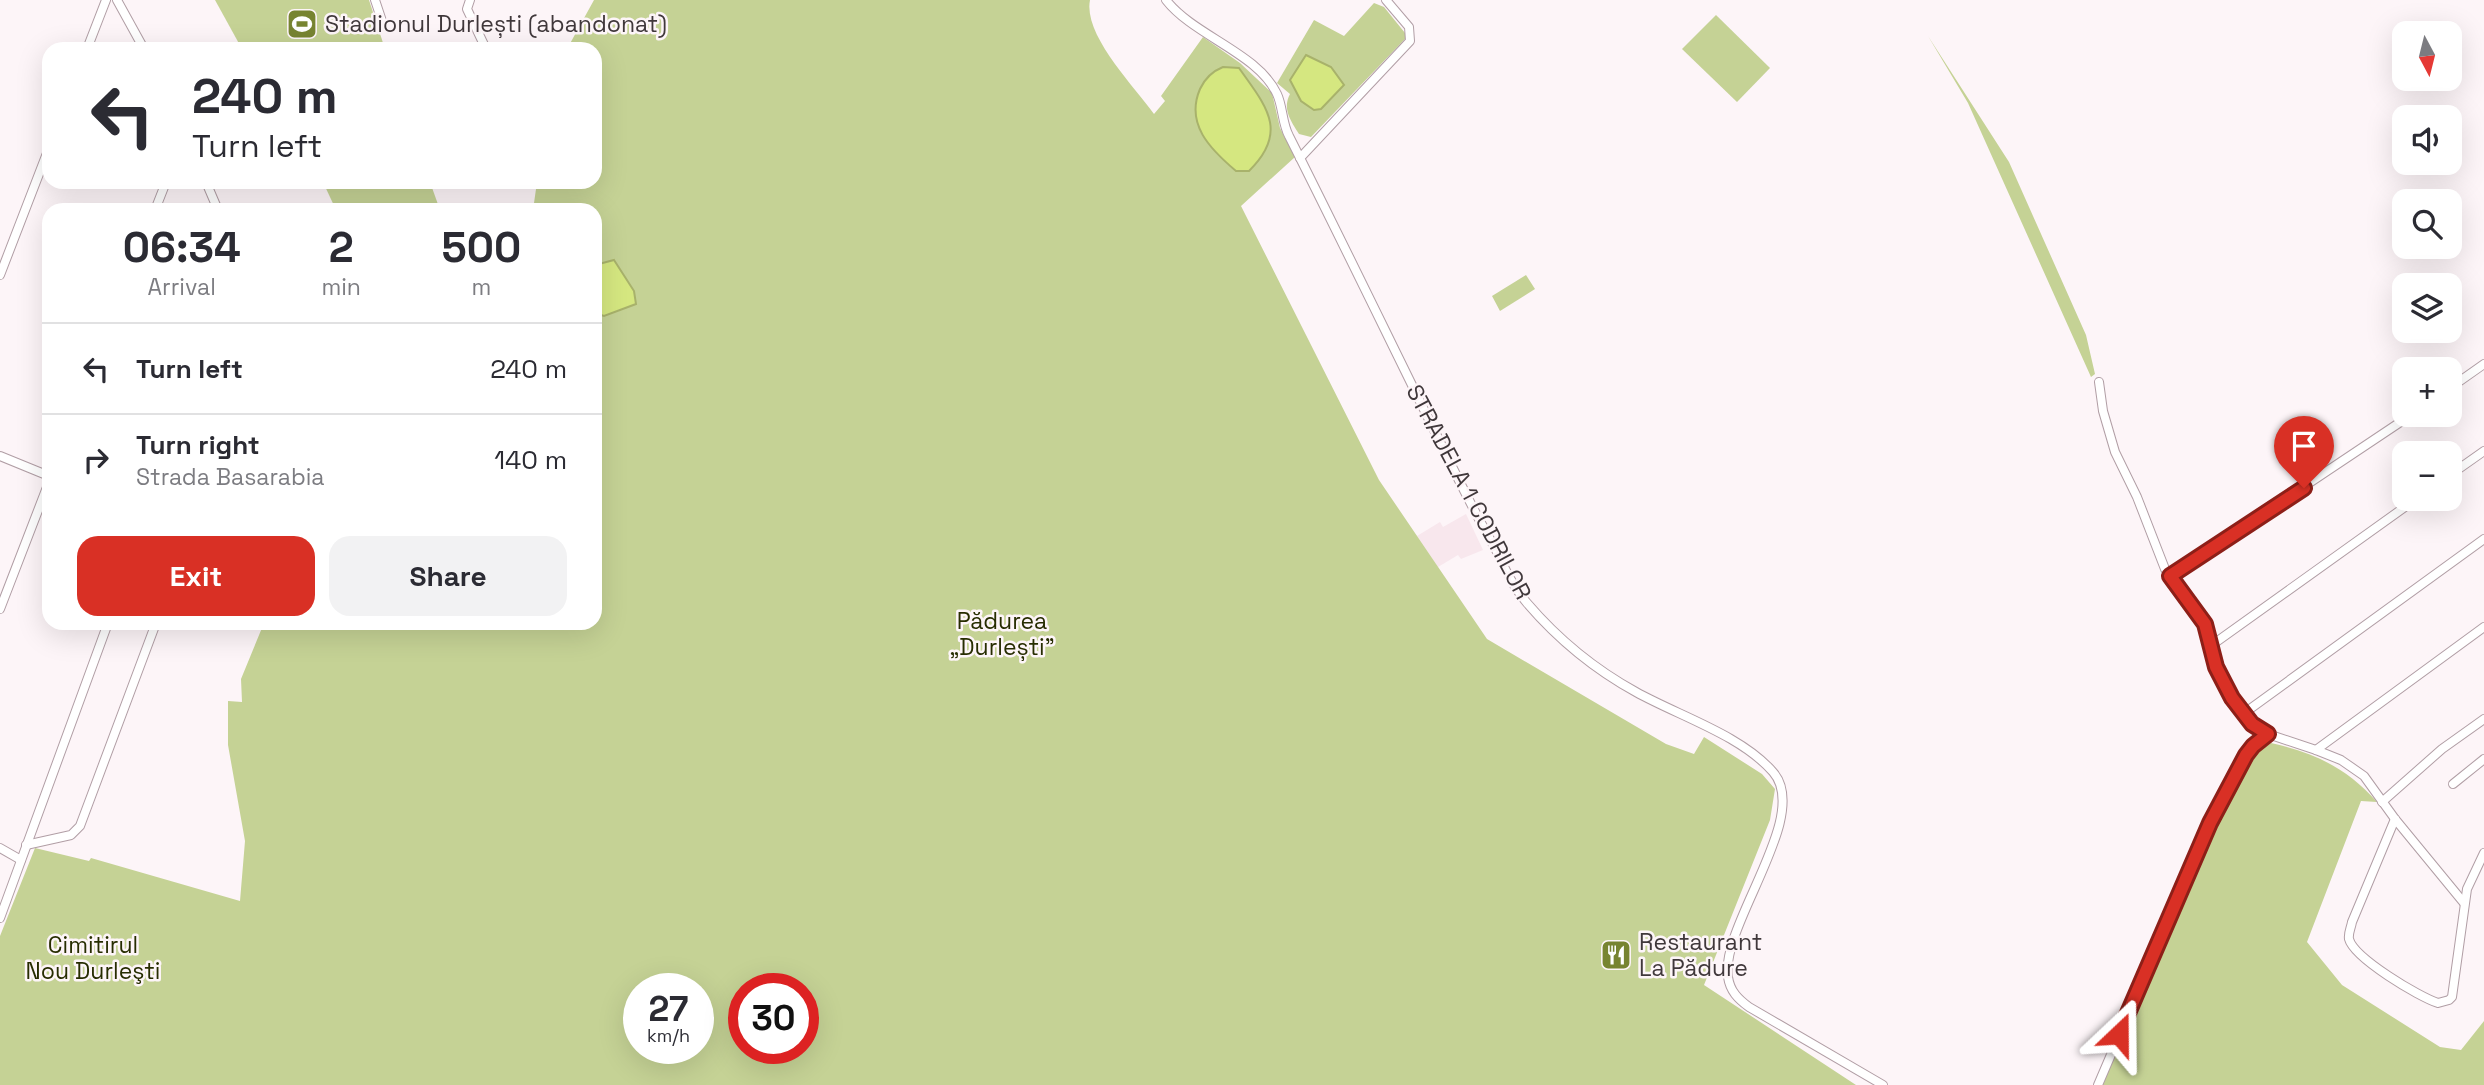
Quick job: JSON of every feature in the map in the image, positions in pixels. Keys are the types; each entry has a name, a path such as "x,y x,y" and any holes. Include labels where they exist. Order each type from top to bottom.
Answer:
{"street":[{"path":"90,42 106,0"},
{"path":"117,0 140,42"},
{"path":"374,0 383,24"},
{"path":"470,0 467,9 483,42"},
{"name":"STRADELA 1 CODRILOR","path":"1166,0 1180,16 1237,53 1278,94 1283,123 1300,158 1461,487 1512,582 1527,603 1557,634 1589,660 1635,692 1751,752 1772,770 1780,782 1784,802 1782,817 1743,917 1727,969 1735,995 1749,1007 1883,1085"},
{"path":"1300,158 1410,41 1409,27 1386,0"},
{"path":"0,275 42,166"},
{"path":"2462,380 2484,364"},
{"path":"2099,382 2103,411 2115,452 2170,576 2200,615 2212,645 2220,677 2244,713 2252,724 2268,734 2316,750 2364,776 2395,819 2464,903"},
{"path":"2170,576 2394,427"},
{"path":"2462,467 2484,451"},
{"path":"0,456 42,473"},
{"path":"0,609 42,500"},
{"path":"2212,645 2399,511"},
{"path":"2244,713 2484,539"},
{"path":"2316,750 2484,627"},
{"path":"0,918 105,630"},
{"path":"26,845 71,835 80,826 153,630"},
{"path":"2382,802 2442,749 2484,719"},
{"path":"2098,1085 2210,823 2246,755 2268,734"},
{"path":"2453,785 2484,759"},
{"path":"2395,819 2350,931 2354,948 2368,962 2434,1002 2444,1003 2452,997 2467,889 2484,853"},
{"path":"0,848 21,860"}],"shaded area":[{"path":"1306,55 1331,67 1344,85 1321,109 1314,110 1301,101 1290,80"},
{"path":"1223,67 1239,68 1269,118 1271,131 1268,143 1249,171 1236,171 1226,163 1209,145 1198,125 1196,102 1200,89 1210,75"},
{"path":"614,260 634,291 636,304 602,315 602,263"},
{"path":"1466,514 1483,550 1461,559 1458,555 1438,567 1417,536 1440,522 1443,527"}],"green space":[{"name":"Stadionul Durlești (abandonat)","path":"215,0 369,0 383,42 238,42"},
{"name":"Pădurea „Durlești”","path":"594,0 1090,0 1094,29 1102,44 1154,114 1165,101 1161,96 1203,37 1240,63 1272,93 1280,128 1295,157 1241,206 1379,480 1487,639 1666,744 1694,754 1704,737 1762,774 1775,789 1770,820 1704,985 1856,1085 0,1085 0,936 35,848 89,861 91,858 240,901 245,841 228,745 228,701 242,702 241,679 261,630 602,630 602,203 534,203 536,189 602,189 602,42 571,42"},
{"path":"1374,3 1384,7 1405,33 1405,39 1311,137 1299,134 1287,110 1290,94 1277,83 1314,20 1344,36"},
{"path":"1716,15 1770,68 1737,102 1682,49"},
{"path":"1928,36 2009,162 2086,335 2095,374 2091,377 1968,103"},
{"path":"326,189 432,189 438,203 333,203"},
{"path":"1526,275 1535,289 1500,311 1492,296"},
{"path":"2271,743 2316,757 2342,771 2377,802 2361,801 2307,942 2342,985 2440,1047 2461,1050 2484,1021 2484,1085 2102,1085 2217,815 2251,757"}],"place":[{"name":"Stadionul Durlești (abandonat)","path":"302,24"},
{"name":"Restaurant La Pădure","path":"1616,955"}],"route":[{"path":"2119,1034 2210,823 2246,755 2260,738 2268,734 2252,724 2232,698 2216,667 2205,624 2170,576 2304,488"}],"park label":[{"name":"Cimitirul Nou Durleşti","path":"93,958"}]}
